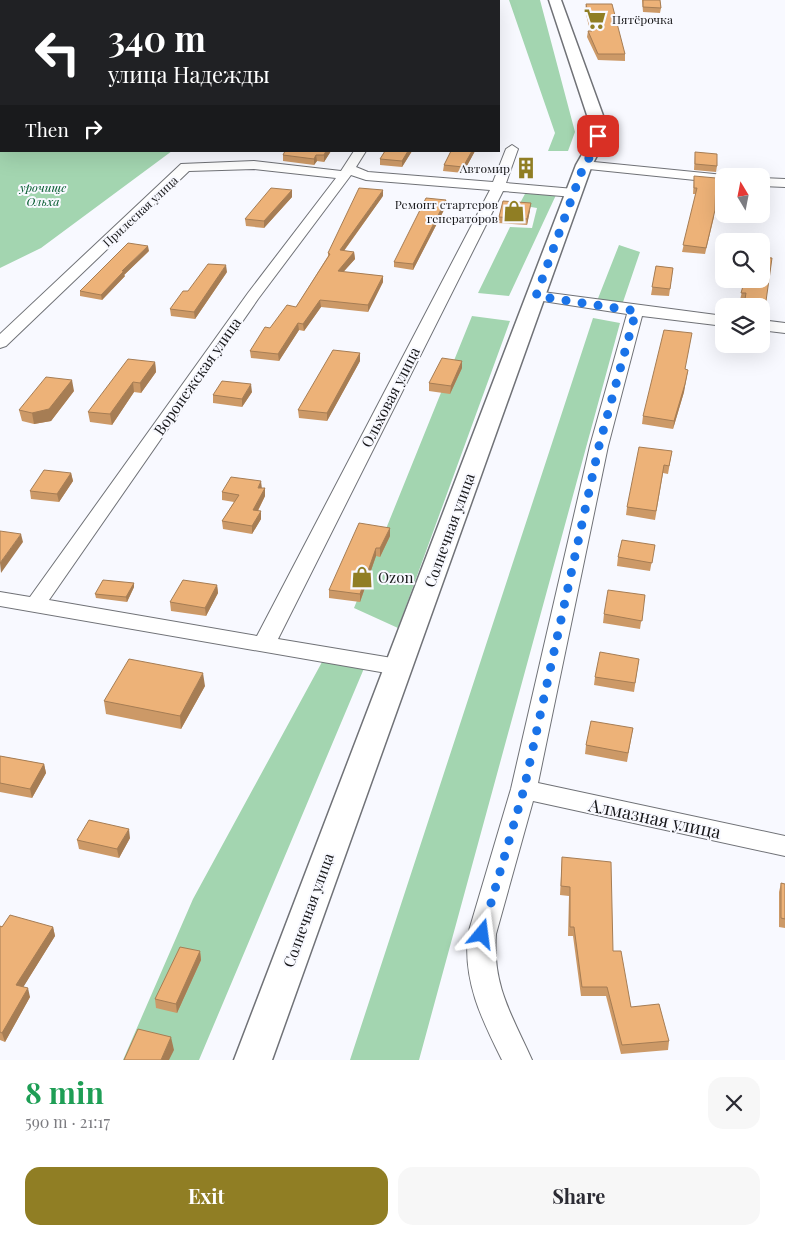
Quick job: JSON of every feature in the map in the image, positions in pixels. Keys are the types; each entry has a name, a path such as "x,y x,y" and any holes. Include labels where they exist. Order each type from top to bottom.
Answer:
{"street":[{"name":"Солнечная улица","path":"253,1060 584,165 594,151 598,136 597,121 555,0"},
{"name":"Ольховая улица","path":"264,644 498,187 512,149"},
{"name":"Воронежская улица","path":"36,604 253,296 347,172 359,152"},
{"name":"Прилесная улица","path":"0,343 186,167 254,165 574,193"},
{"path":"584,165 715,178"},
{"path":"770,182 785,183"},
{"path":"536,296 636,311 715,320"},
{"path":"517,1060 486,995 478,956 482,934 524,789 599,446 636,311"},
{"path":"770,326 785,328"},
{"path":"0,599 398,668"},
{"name":"Алмазная улица","path":"524,789 785,846"}],"green space":[{"path":"509,0 540,0 575,132 568,151 548,151 555,133"},
{"name":"урочище Ольха","path":"0,152 171,152 41,248 0,268"},
{"path":"526,192 556,195 509,296 478,293 510,227 532,228 537,208 519,205"},
{"path":"619,245 640,252 622,305 597,301"},
{"path":"472,316 510,321 398,628 354,608"},
{"path":"593,318 620,323 419,1060 350,1060"},
{"path":"328,651 365,666 199,1060 123,1060 193,899"}],"building":[{"path":"643,0 660,0 661,8 643,7"},
{"path":"586,4 612,4 625,54 598,54 588,31 592,31"},
{"path":"284,152 326,152 324,155 316,155 314,159 283,155"},
{"path":"384,152 407,152 402,161 380,159"},
{"path":"450,152 471,152 463,167 444,165"},
{"path":"695,152 717,154 717,166 695,164"},
{"path":"694,176 715,178 715,210 706,248 683,245 697,188 694,188"},
{"path":"271,188 292,190 264,221 245,219"},
{"path":"359,188 383,190 340,250 354,252 338,271 383,276 368,305 320,300 303,324 298,323 278,354 250,351 265,327 270,328 287,305 296,307 330,254 328,253"},
{"path":"426,198 446,200 413,264 394,262"},
{"path":"503,201 531,203 527,219 499,217"},
{"path":"128,243 148,246 101,295 80,291"},
{"path":"208,264 226,265 194,312 170,309 183,291 188,291"},
{"path":"656,266 673,268 670,289 652,287"},
{"path":"742,288 768,288 766,298 745,298 746,293 741,293"},
{"path":"664,330 692,333 685,369 688,370 674,421 643,416"},
{"path":"333,350 360,353 327,413 298,410"},
{"path":"442,358 462,361 451,386 429,383"},
{"path":"128,359 155,362 140,383 133,382 110,414 88,412"},
{"path":"46,377 72,380 49,409 32,413 19,410"},
{"path":"222,381 251,384 242,399 213,395"},
{"path":"639,447 672,451 669,466 664,465 656,511 627,507"},
{"path":"44,470 71,473 57,494 30,491"},
{"path":"231,477 261,481 258,488 265,488 253,510 261,511 252,526 222,521 239,495 222,492"},
{"path":"359,523 390,528 380,548 376,548 360,594 329,590"},
{"path":"0,531 21,534 0,563"},
{"path":"622,540 655,545 652,563 618,557"},
{"path":"103,580 134,583 126,597 95,594"},
{"path":"183,580 217,585 205,608 170,602"},
{"path":"608,590 645,595 642,621 604,614"},
{"path":"600,652 639,659 635,683 595,677"},
{"path":"129,659 203,673 180,716 104,701"},
{"path":"591,721 633,728 628,753 586,745"},
{"path":"0,756 44,764 30,789 0,783"},
{"path":"89,820 129,829 117,849 77,840"},
{"path":"562,857 611,862 613,951 621,951 631,1007 659,1004 669,1041 622,1045 607,987 582,987 574,927 570,927 570,887 561,886"},
{"path":"781,883 785,884 785,919 781,918"},
{"path":"10,915 53,927 16,985 28,988 2,1033 0,1032 0,926 2,927"},
{"path":"180,947 200,951 176,1004 155,999"},
{"path":"138,1029 171,1037 161,1060 124,1060"}],"place":[{"name":"Пятёрочка","path":"595,19"},
{"name":"Автомир","path":"526,168"},
{"name":"Ремонт стартеров генераторов","path":"514,211"},
{"name":"Ozon","path":"362,577"}],"route":[{"path":"482,934 524,789 599,446 636,311 536,296 584,165 594,151 598,136"}]}
